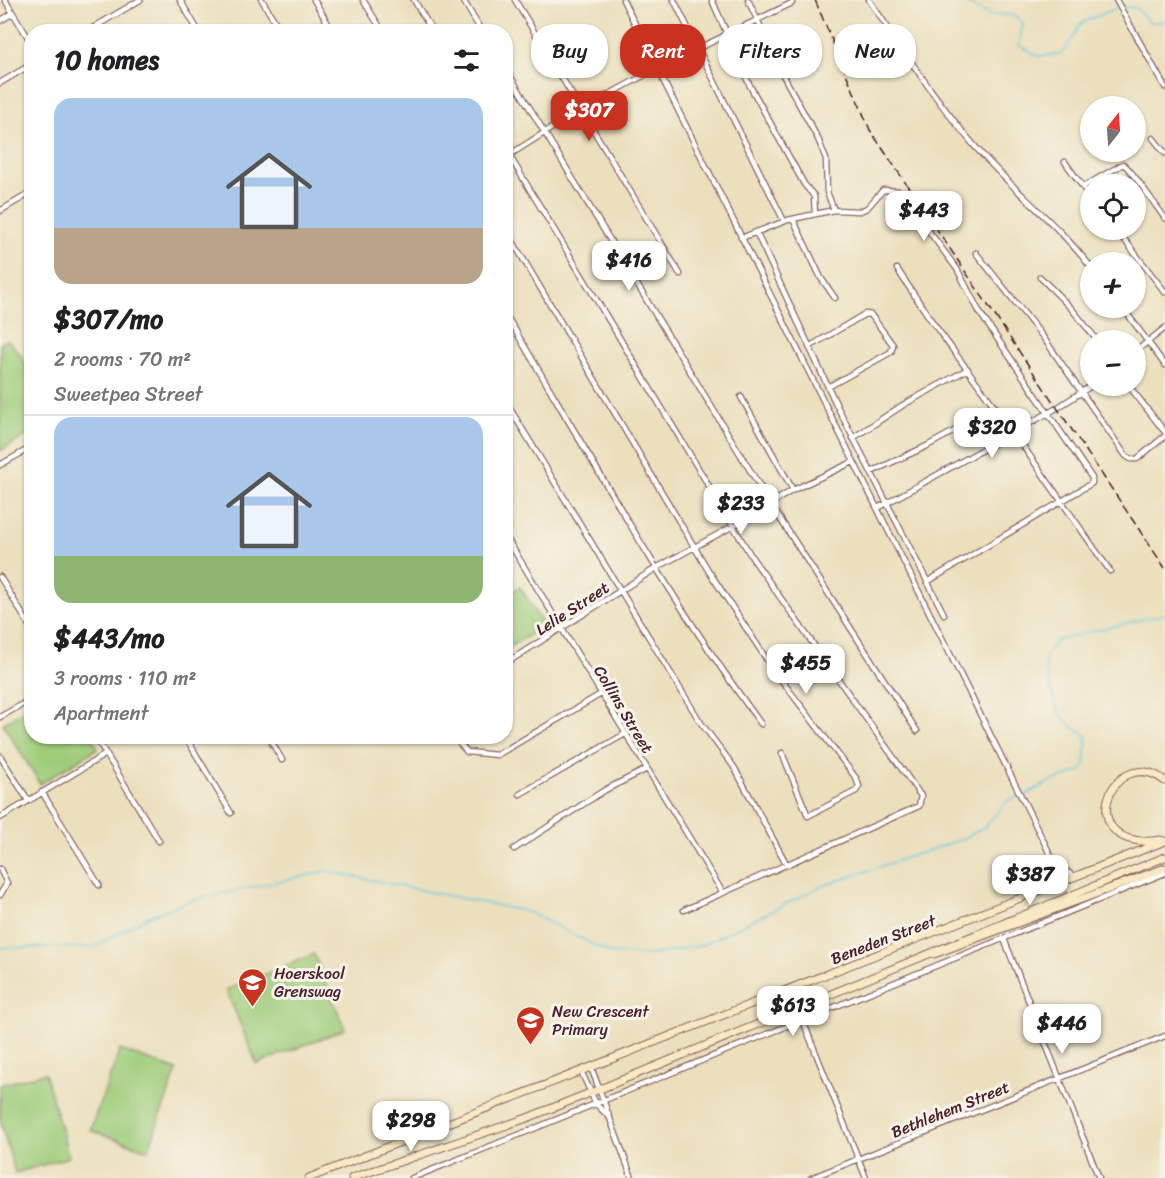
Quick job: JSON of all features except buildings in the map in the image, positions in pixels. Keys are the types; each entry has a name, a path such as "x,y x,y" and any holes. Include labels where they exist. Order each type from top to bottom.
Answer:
{"main road":[{"path":"1165,781 1146,772 1128,775 1114,785 1106,808 1113,829 1124,838 1137,843 1165,840"},
{"name":"Beneden Street","path":"309,1178 1076,878 1165,840"},
{"name":"Beneden Street","path":"352,1178 527,1118 901,963 1165,857"},
{"path":"901,963 973,941 1165,870"}],"street":[{"path":"5,0 24,31"},
{"path":"100,24 140,0"},
{"path":"180,0 194,24"},
{"path":"262,0 276,24"},
{"path":"314,0 328,24"},
{"path":"363,0 378,24"},
{"path":"414,0 428,24"},
{"path":"463,0 478,24"},
{"path":"515,0 680,274"},
{"path":"623,0 634,24"},
{"path":"674,0 685,24"},
{"path":"712,0 722,24"},
{"path":"748,0 822,149 826,159 828,192 834,210"},
{"path":"869,0 972,143 1011,186 1068,237 1080,253"},
{"path":"1117,2 1165,87"},
{"path":"748,24 792,3"},
{"path":"0,21 13,13"},
{"path":"706,67 784,221"},
{"path":"0,83 24,69"},
{"path":"513,150 639,78"},
{"path":"661,78 1055,864 1076,878"},
{"path":"746,78 804,184 814,196 815,214"},
{"path":"513,80 770,503 917,731"},
{"path":"1153,138 1165,153"},
{"path":"1065,162 1080,183"},
{"path":"1106,174 1123,164 1129,166 1134,174"},
{"path":"513,165 733,526 921,796 919,806 684,910"},
{"path":"741,238 784,221 834,210 860,211 867,208 883,190 900,191 957,269 980,313 1092,478 1092,483 927,582"},
{"path":"1146,196 1165,218"},
{"path":"0,212 24,197"},
{"path":"793,219 821,278 835,298"},
{"path":"756,232 828,387 944,614"},
{"path":"1125,240 1165,292"},
{"path":"513,242 696,545 708,570 773,669 856,778 859,786 856,791 808,816 782,753"},
{"path":"976,253 1043,337 1080,391"},
{"path":"897,269 1110,571"},
{"path":"1040,277 1089,330"},
{"path":"809,347 865,314 871,315 893,345 891,351 828,387"},
{"path":"1130,318 1165,365"},
{"path":"513,327 658,567 733,686 761,724"},
{"path":"1148,342 1165,328"},
{"path":"854,438 903,405 968,369"},
{"path":"878,508 1050,413 1080,393"},
{"path":"1084,396 1131,459 1137,459 1165,434 1136,396"},
{"path":"741,397 793,490"},
{"path":"871,472 927,446 996,408"},
{"path":"513,414 701,723 734,767 788,865"},
{"path":"0,465 24,452"},
{"name":"Lelie Street","path":"513,659 696,545 793,490 853,462"},
{"name":"Collins Street","path":"513,549 723,893"},
{"path":"0,577 24,617"},
{"path":"460,744 467,752 497,755 601,694"},
{"path":"0,717 24,704"},
{"path":"520,795 625,734"},
{"path":"100,744 159,841"},
{"path":"190,744 231,813"},
{"path":"273,744 282,760"},
{"path":"0,817 106,753"},
{"path":"0,756 28,800"},
{"path":"514,849 605,790 647,769"},
{"path":"42,792 99,885"},
{"path":"1046,889 1055,864"},
{"path":"0,869 5,878 6,887 0,895"},
{"path":"412,1178 1004,939 1165,870"},
{"path":"1004,939 1100,1178"},
{"path":"803,1020 866,1178"},
{"name":"Bethlehem Street","path":"811,1178 1165,1036"},
{"path":"591,1067 632,1178"},
{"path":"581,1071 596,1104 607,1115"}],"green space":[{"path":"7,340 24,362 24,437 0,451 0,344"},
{"path":"520,587 544,626 513,645 513,591"},
{"path":"24,710 24,744 95,744 98,748 40,784 3,724"},
{"path":"314,954 345,1029 257,1064 226,990"},
{"path":"120,1050 177,1070 148,1150 90,1130"},
{"path":"45,1073 69,1157 15,1173 0,1120 0,1085"}],"waterway":[{"path":"962,0 989,14 1012,15 1019,19 1023,24 1019,45 1038,56 1060,54 1066,49 1081,23 1117,8"},
{"path":"1122,7 1136,8 1149,22 1165,22"},
{"path":"1024,796 1047,783 1081,771 1085,764 1087,736 1069,725 1057,709 1045,667 1046,655 1057,640 1165,614"},
{"path":"0,948 94,947 149,916 193,900 327,871 528,912 610,953 652,955 702,945 822,886 960,840 986,826 1008,800 1019,797"}],"railway":[{"path":"815,0 870,130 1165,568"}],"place":[{"name":"Hoerskool Grenswag","path":"253,1008"},
{"name":"New Crescent Primary","path":"531,1046"}]}
